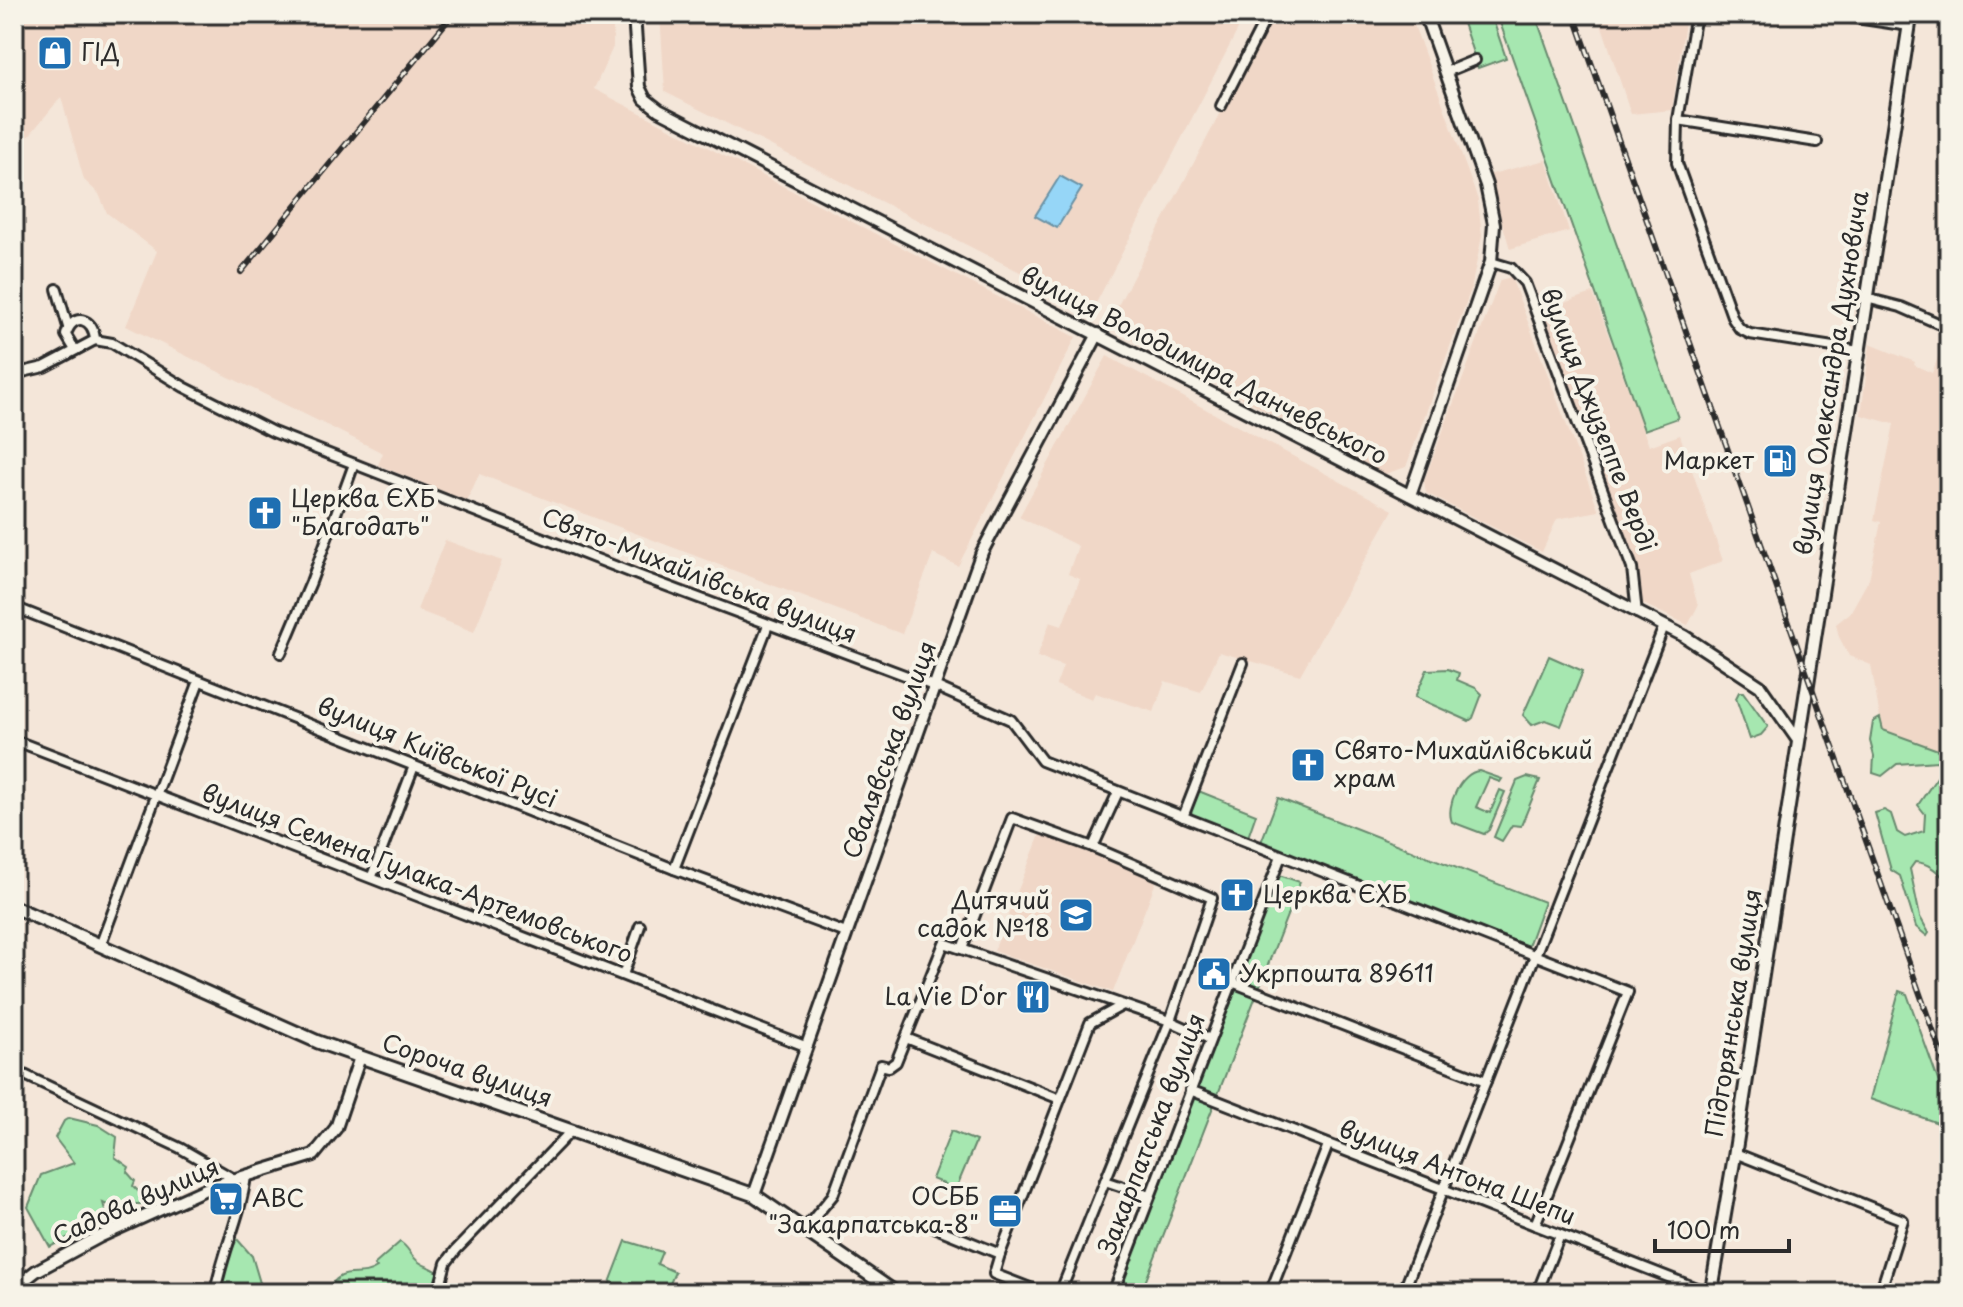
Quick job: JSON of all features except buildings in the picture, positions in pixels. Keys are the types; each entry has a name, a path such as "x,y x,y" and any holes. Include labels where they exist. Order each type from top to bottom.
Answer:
{"main road":[{"name":"вулиця Олександра Духновича","path":"1797,739 1910,20"},
{"name":"Підгорянська вулиця","path":"1710,1293 1735,1153 1797,739"},
{"name":"Сороча вулиця","path":"14,907 287,1029 754,1195 896,1293"}],"street":[{"name":"вулиця Володимира Данчевського","path":"634,14 636,75 642,94 651,104 1664,626 1716,655 1760,686 1797,739"},
{"path":"1221,106 1268,14"},
{"path":"1410,495 1491,262 1494,243 1491,204 1425,14"},
{"path":"1696,14 1678,120 1676,147 1679,174 1707,241 1733,319 1740,329 1750,334 1859,351"},
{"path":"1830,14 1910,20"},
{"path":"1446,72 1475,60"},
{"path":"1678,120 1817,142"},
{"name":"вулиця Джузеппе Верді","path":"1491,262 1511,268 1525,283 1632,568 1637,613"},
{"path":"57,289 61,306 71,324 67,339 75,350"},
{"path":"1866,298 1901,307 1949,328"},
{"path":"14,374 44,367 95,340 90,323 82,320 71,324"},
{"name":"Свалявська вулиця","path":"754,1195 982,552 1098,334"},
{"name":"Свято-Михайлівська вулиця","path":"95,340 112,343 184,387 250,422 768,625 934,686 1011,720 1042,761 1628,992 1535,1225"},
{"path":"281,653 311,582 354,464"},
{"name":"вулиця Київської Русі","path":"14,607 674,869 846,933"},
{"path":"674,869 768,625"},
{"path":"1403,1293 1664,626"},
{"path":"1183,817 1243,663"},
{"path":"100,946 199,681"},
{"name":"вулиця Семена Гулака-Артемовського","path":"14,740 805,1046"},
{"path":"372,876 414,766"},
{"path":"1093,847 1118,792"},
{"path":"962,949 1012,818 1093,847 1212,898 1170,1021 1060,1293"},
{"name":"Закарпатська вулиця","path":"1113,1293 1281,856"},
{"path":"623,975 640,926"},
{"path":"804,1230 833,1195 881,1065 889,1067 896,1062 944,943 1170,1021 1210,1039"},
{"path":"1232,982 1486,1081"},
{"path":"1043,1293 994,1274 1090,1023 1123,1005"},
{"path":"906,1038 1060,1099"},
{"name":"Садова вулиця","path":"14,1288 36,1271 99,1237 210,1187 314,1155 336,1128 360,1057"},
{"path":"14,1070 240,1177 243,1201 215,1293"},
{"name":"вулиця Антона Шепи","path":"1190,1090 1710,1293"},
{"path":"438,1293 446,1263 456,1250 571,1131"},
{"path":"1270,1293 1328,1145"},
{"path":"1735,1153 1903,1220 1880,1293"},
{"path":"1105,1181 1150,1196"},
{"path":"931,1226 1000,1254"},
{"path":"1537,1293 1560,1235"}],"shaded area":[{"path":"14,14 613,14 613,47 594,89 1076,337 958,566 933,554 902,634 479,474 467,501 378,465 383,453 126,326 157,251 107,213 99,194 84,180 61,97 28,137 14,92"},
{"path":"660,14 1246,14 1093,309 665,92"},
{"path":"1273,14 1410,14 1478,200 1482,236 1471,289 1406,467 1385,474 1107,326"},
{"path":"1598,14 1685,22 1672,110 1631,114"},
{"path":"1546,160 1569,231 1510,249 1488,175"},
{"path":"1511,277 1599,511 1557,519 1542,552 1426,493 1424,481 1500,280"},
{"path":"1593,293 1649,446 1680,435 1723,561 1689,574 1698,606 1688,625 1639,602 1636,569 1540,311"},
{"path":"1941,329 1949,333 1949,754 1882,730 1871,665 1849,656 1836,624 1850,613 1869,579 1881,522 1874,520 1894,424 1861,415 1870,344 1915,362 1914,365 1932,373 1944,342"},
{"path":"1107,356 1393,510 1300,675 1219,652 1201,692 1165,681 1154,712 1095,693 1092,699 1056,685 1063,666 1037,657 1050,622 1062,626 1080,579 1068,574 1078,546 1019,517"},
{"path":"445,540 502,561 474,632 417,610"},
{"name":"Дитячий садок №18","path":"1041,832 1157,879 1113,992 994,951"}],"green space":[{"path":"1460,14 1491,14 1506,58 1478,68"},
{"path":"1497,14 1535,14 1678,418 1644,430"},
{"path":"1549,656 1583,671 1561,726 1545,720 1532,725 1523,715"},
{"path":"1448,669 1459,673 1457,680 1482,694 1469,721 1415,697 1427,670"},
{"path":"1739,692 1743,692 1768,727 1761,735 1750,739 1736,698"},
{"path":"1880,718 1883,730 1949,754 1949,883 1925,864 1915,862 1910,869 1920,917 1929,933 1927,936 1916,927 1900,876 1891,870 1875,813 1884,810 1891,814 1897,832 1905,837 1924,831 1925,814 1918,805 1944,767 1937,761 1897,764 1882,776 1873,773 1874,756 1870,741 1873,722"},
{"path":"1479,771 1502,779 1500,782 1489,778 1476,807 1490,813 1500,790 1505,792 1489,830 1484,834 1452,822 1450,815 1461,783"},
{"path":"1527,777 1540,780 1521,826 1512,825 1502,841 1494,837 1517,781"},
{"path":"1196,790 1256,814 1247,840 1186,816"},
{"path":"1278,798 1544,902 1528,946 1260,845"},
{"path":"1276,874 1300,882 1141,1293 1115,1293"},
{"path":"1899,991 1907,994 1944,1097 1949,1127 1870,1099"},
{"path":"69,1118 98,1125 117,1137 115,1157 129,1167 127,1172 135,1181 133,1186 143,1196 143,1204 131,1204 124,1212 103,1203 107,1217 50,1247 28,1207 41,1175 74,1163 55,1138"},
{"path":"951,1131 976,1141 956,1189 932,1179"},
{"path":"237,1239 252,1256 263,1293 218,1293"},
{"path":"626,1241 662,1252 657,1264 675,1272 666,1293 606,1293"},
{"path":"400,1242 416,1260 442,1276 438,1293 325,1293 332,1283 345,1275 370,1272 377,1268 374,1265"}],"water":[{"path":"1060,176 1082,188 1057,228 1035,216"}],"railway":[{"path":"241,272 453,14"},
{"path":"1574,14 1949,1076"}],"place":[{"name":"ГІД","path":"55,53"},
{"name":"Маркет","path":"1780,461"},
{"name":"Церква ЄХБ \"Благодать\"","path":"265,513"},
{"name":"Свято-Михайлівський храм","path":"1308,765"},
{"name":"Церква ЄХБ","path":"1237,895"},
{"name":"Дитячий садок №18","path":"1076,915"},
{"name":"Укрпошта 89611","path":"1214,974"},
{"name":"La Vie D‘or","path":"1033,997"},
{"name":"ABC","path":"226,1199"},
{"name":"ОСББ \"Закарпатська-8\"","path":"1005,1211"}]}
